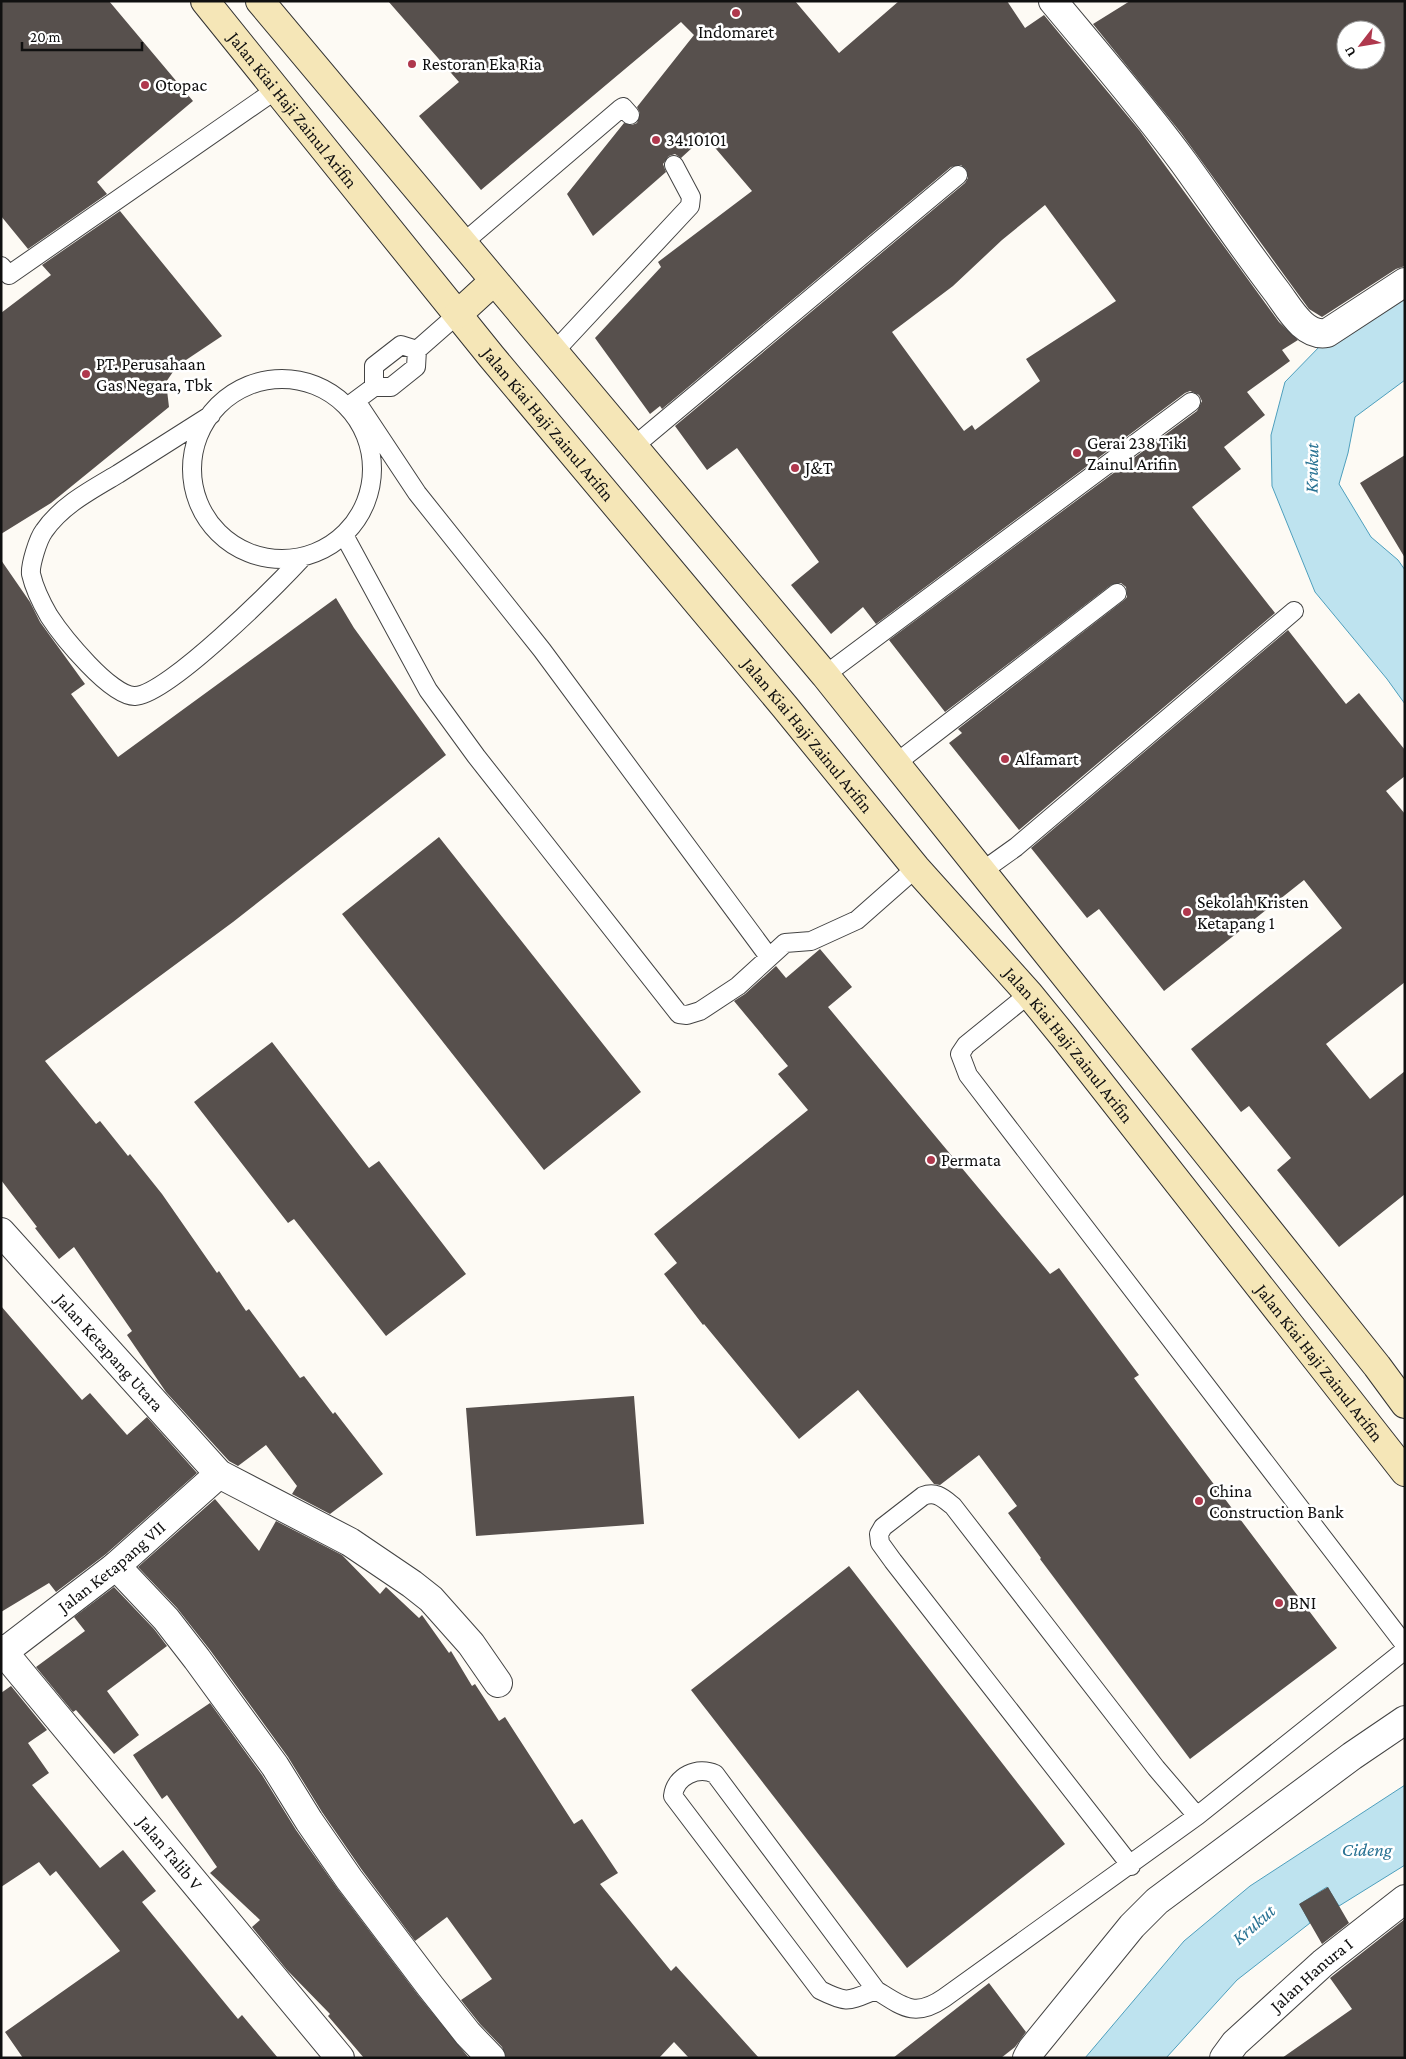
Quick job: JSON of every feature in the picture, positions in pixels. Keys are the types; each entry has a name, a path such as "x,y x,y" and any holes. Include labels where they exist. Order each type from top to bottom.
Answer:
{"main road":[{"name":"Jalan Kiai Haji Zainul Arifin","path":"205,1 491,356 791,714 916,868 1030,994 1405,1472"},
{"path":"260,1 553,353 825,675 1359,1343 1405,1404"},
{"path":"458,314 494,281"}],"street":[{"path":"1053,1 1183,162 1299,321 1314,332 1320,334 1327,333 1405,282"},
{"name":"Jalan Ketapang Utara","path":"1,1232 219,1474"},
{"path":"219,1474 350,1542 412,1584 431,1599 471,1644 498,1683"},
{"name":"Jalan Ketapang VII","path":"2,1652 116,1566 219,1474"},
{"path":"116,1566 166,1619 197,1659 275,1766 309,1821 349,1879 468,2034 491,2058"},
{"name":"Jalan Talib V","path":"2,1652 340,2058"},
{"path":"1027,2058 1032,2049 1132,1926 1157,1901 1352,1756 1405,1720"},
{"name":"Jalan Hanura I","path":"1237,2053 1323,1963 1405,1899"}],"lane":[{"path":"4,274 277,89"},
{"path":"463,243 620,109 623,107 630,114"},
{"path":"553,353 690,206 691,197 674,165"},
{"path":"633,447 958,175"},
{"path":"352,404 374,387 391,387 416,368 417,350 458,314"},
{"path":"374,387 374,366 401,345 417,350"},
{"path":"352,404 370,449 372,466 368,496 359,517 344,535 325,549 303,557 280,560 257,556 235,546 217,531 203,513 194,490 192,467 195,444 205,422 220,404 239,390 260,382 284,379 308,383 352,404 417,492 542,650 769,956"},
{"path":"825,675 1192,402"},
{"path":"211,415 65,507 43,532 37,544 31,573 49,616 92,669 121,694 136,696 150,691 183,670 276,586 303,557"},
{"path":"344,535 428,690 471,750 679,1014 687,1015 700,1011 738,986 785,943 811,940 857,920 916,868"},
{"path":"895,764 1117,593"},
{"path":"981,872 1016,847 1294,611"},
{"path":"1030,994 966,1045 960,1054 968,1075 1401,1634"},
{"path":"1131,1866 880,1543 879,1534 883,1527 923,1496 930,1494 940,1496 953,1506 1156,1768 1197,1816"},
{"path":"876,1990 850,2000 839,2000 820,1990 673,1796 674,1787 682,1779 699,1770 707,1770 715,1774 876,1990 899,2004 921,2010 933,2006 1131,1866 1197,1816 1405,1650"}],"water":[{"name":"Krukut","path":"1405,295 1405,380 1355,417 1348,453 1339,484 1371,537 1398,560 1405,570 1405,704 1387,679 1315,592 1272,486 1271,435 1285,382 1323,343"},
{"name":"Cideng","path":"1405,1785 1405,1865 1339,1906 1327,1887 1300,1904 1310,1923 1237,1980 1166,2058 1085,2058 1184,1941 1250,1886"}],"building":[{"path":"1,1 109,1 193,101 97,182 107,194 28,249 1,216"},
{"path":"388,1 795,1 839,53 899,1 1007,1 1025,28 1044,15 1140,131 1279,322 1298,340 1282,350 1290,361 1247,392 1265,415 1224,447 1241,469 1192,507 1275,613 1019,830 949,743 962,733 958,729 1123,601 1127,597 1126,587 1121,583 1111,585 945,712 889,640 1197,411 1202,401 1199,395 1190,391 1185,393 876,624 863,607 831,634 791,585 819,562 737,448 707,470 675,426 965,183 968,178 966,169 961,165 951,167 662,409 660,406 650,414 595,338 661,267 658,262 752,191 705,136 681,158 675,154 669,156 663,164 666,172 593,236 567,194 624,123 632,125 637,123 640,113 637,107 694,35 681,22 481,190 419,116 459,82","holes":["1045,205 1116,301 1026,359 1040,381 975,430 972,425 964,431 892,332 953,286 1002,240"]},
{"path":"1130,1 1405,1 1405,266 1396,269 1322,317 1309,309 1181,133 1093,24"},
{"name":"PT. Perusahaan Gas Negara, Tbk","path":"120,211 222,336 177,366 166,382 169,407 51,503 1,534 1,313 51,275 42,265"},
{"path":"1405,455 1405,558 1360,483"},
{"path":"1,560 30,602 40,622 85,684 71,694 118,757 336,598 354,628 446,755 233,922 45,1061 96,1124 100,1121 128,1156 130,1154 162,1194 217,1273 219,1271 246,1311 249,1309 300,1378 304,1376 333,1414 335,1412 383,1474 330,1514 292,1494 297,1486 266,1445 238,1466 229,1461 166,1392 127,1335 132,1331 74,1247 59,1259 1,1180"},
{"path":"1288,630 1346,704 1359,693 1405,750 1405,776 1386,791 1405,814 1405,982 1326,1044 1370,1099 1405,1071 1405,1194 1339,1247 1277,1170 1291,1158 1249,1106 1241,1112 1191,1049 1342,928 1304,880 1164,991 1099,909 1087,918 1031,848"},
{"path":"439,837 641,1092 544,1170 342,914"},
{"path":"820,949 852,987 828,1007 1050,1274 1059,1268 1139,1375 1134,1378 1337,1648 1190,1759 1040,1559 1008,1513 1017,1506 979,1455 940,1485 934,1484 858,1390 799,1439 703,1325 664,1274 677,1263 654,1234 808,1110 778,1074 788,1066 734,1001 745,994 776,966 786,978"},
{"path":"272,1042 369,1168 379,1161 466,1274 386,1336 294,1219 288,1223 194,1102"},
{"path":"1,1306 82,1400 90,1393 127,1435 147,1417 197,1473 106,1554 56,1592 49,1583 1,1612"},
{"path":"634,1396 644,1524 476,1536 466,1408"},
{"path":"215,1499 259,1551 276,1521 342,1555 380,1594 386,1587 419,1618 422,1615 449,1653 451,1651 472,1686 475,1684 499,1721 505,1717 574,1824 582,1819 618,1873 600,1884 671,1971 676,1966 759,2058 689,2058 674,2042 659,2058 506,2058 502,2047 461,2000 492,1979 447,1917 415,1941 362,1870 322,1812 288,1757 210,1650 177,1608 138,1567"},
{"path":"849,1566 1065,1844 907,1968 691,1690"},
{"path":"114,1587 154,1629 167,1646 107,1691 139,1735 114,1754 76,1710 73,1712 36,1667 85,1631 74,1617"},
{"path":"11,1686 47,1730 28,1743 49,1773 32,1785 100,1868 123,1850 156,1891 142,1902 238,2019 242,2015 278,2058 23,2058 5,2032 120,1951 56,1871 50,1876 39,1862 1,1887 1,1693"},
{"path":"210,1703 262,1775 296,1830 337,1888 418,1995 469,2058 364,2058 328,2016 330,2014 287,1970 252,1927 260,1920 210,1873 217,1867 167,1795 162,1799 133,1755"},
{"path":"1328,1887 1349,1923 1322,1944 1299,1904"},
{"path":"1405,1919 1405,2058 1282,2058 1352,2009 1330,1978"},
{"path":"989,1983 1026,2032 1015,2047 1001,2058 893,2058"}],"place":[{"name":"Indomaret","path":"736,13"},
{"name":"Restoran Eka Ria","path":"412,64"},
{"name":"Otopac","path":"145,85"},
{"name":"34.10101","path":"656,140"},
{"name":"PT. Perusahaan Gas Negara, Tbk","path":"86,374"},
{"name":"Gerai 238 Tiki Zainul Arifin","path":"1077,453"},
{"name":"J&T","path":"795,468"},
{"name":"Alfamart","path":"1005,759"},
{"name":"Sekolah Kristen Ketapang 1","path":"1187,912"},
{"name":"Permata","path":"931,1160"},
{"name":"China Construction Bank","path":"1199,1501"},
{"name":"BNI","path":"1279,1603"}]}
